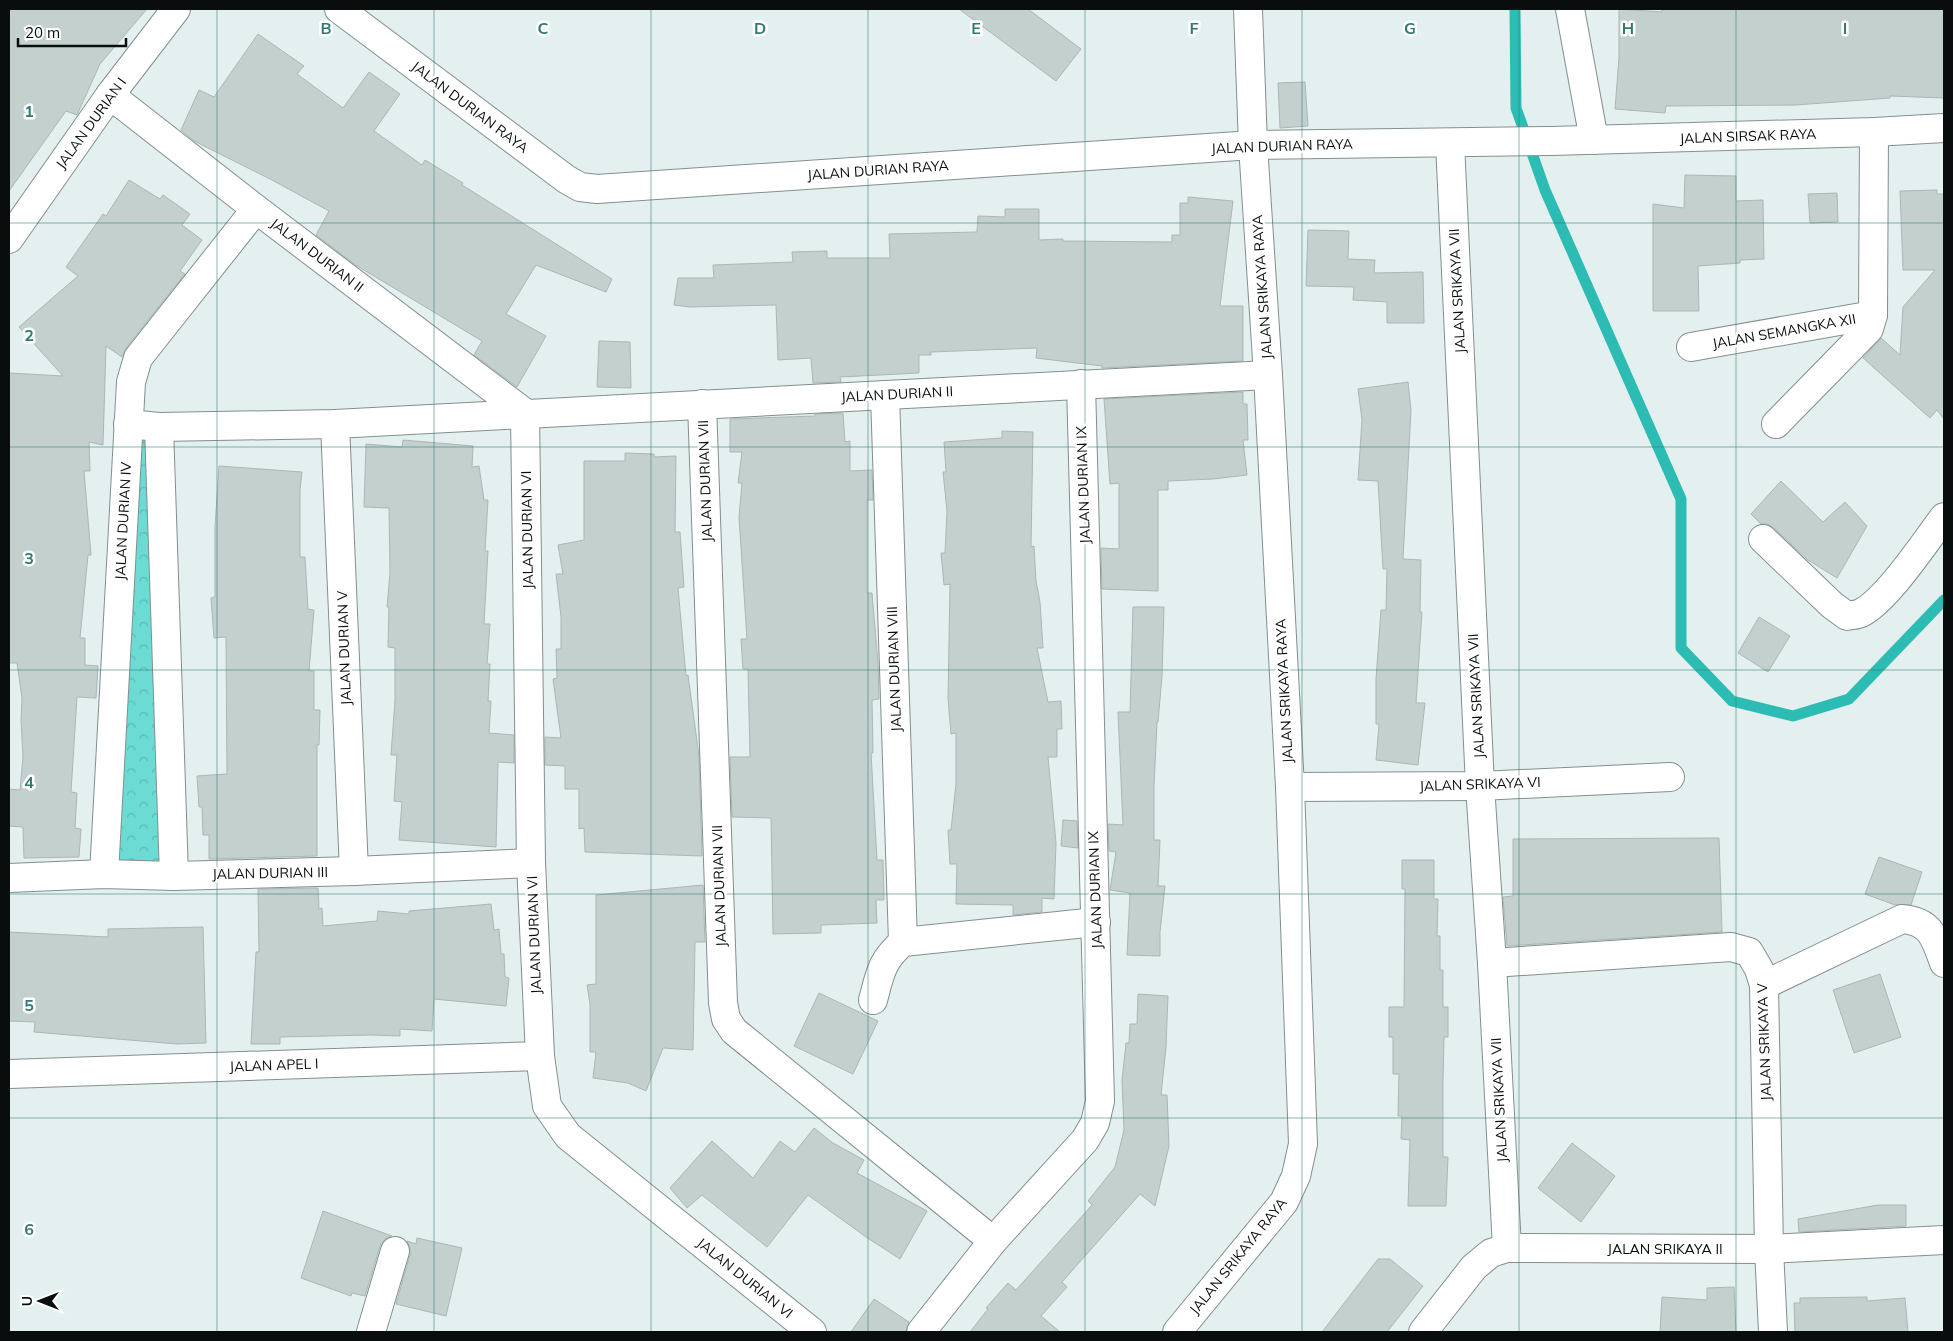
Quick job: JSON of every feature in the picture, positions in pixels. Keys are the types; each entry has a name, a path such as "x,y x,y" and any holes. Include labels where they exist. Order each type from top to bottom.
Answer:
{"street":[{"name":"JALAN DURIAN I","path":"9,238 110,95 176,9"},
{"name":"JALAN DURIAN RAYA","path":"339,9 566,179 580,187 597,189 1253,145 1551,141"},
{"name":"JALAN SRIKAYA RAYA","path":"1177,1332 1284,1202 1296,1176 1303,1144 1290,787 1268,375 1253,145 1248,9"},
{"path":"1570,9 1594,140"},
{"name":"JALAN DURIAN II","path":"110,95 256,209 525,413"},
{"name":"JALAN SIRSAK RAYA","path":"1551,141 1874,132 1944,128"},
{"name":"JALAN SEMANGKA XII","path":"1691,347 1873,315 1874,132"},
{"name":"JALAN SRIKAYA VII","path":"1463,142 1480,786 1492,963 1507,1248"},
{"name":"JALAN DURIAN IV","path":"104,874 131,382 138,358 256,209"},
{"path":"1776,424 1869,329 1873,315"},
{"name":"JALAN DURIAN II","path":"128,424 159,426 334,424 1268,375"},
{"name":"JALAN DURIAN IX","path":"921,1332 993,1241 1084,1140 1095,1123 1100,1101 1081,384"},
{"name":"JALAN DURIAN VIII","path":"885,396 903,942"},
{"name":"JALAN DURIAN VII","path":"702,404 723,1003 726,1019 734,1031 993,1241"},
{"name":"JALAN DURIAN VI","path":"525,413 531,863 540,1056 547,1106 568,1136 812,1332"},
{"name":"JALAN DURIAN V","path":"334,424 354,872"},
{"path":"159,426 174,876"},
{"path":"1763,539 1832,606 1846,616 1860,614 1872,606 1889,588 1944,517"},
{"name":"JALAN SRIKAYA VI","path":"1290,787 1480,786 1670,777"},
{"name":"JALAN DURIAN III","path":"9,878 104,874 174,876 354,872 531,863"},
{"path":"1764,985 1902,919 1915,920 1926,927 1935,940 1944,963"},
{"path":"873,1000 881,969 890,953 903,942 1096,922"},
{"name":"JALAN SRIKAYA V","path":"1492,963 1732,947 1749,952 1760,969 1764,985 1769,1249 1774,1332"},
{"name":"JALAN APEL I","path":"9,1074 540,1056"},
{"name":"JALAN SRIKAYA II","path":"1423,1332 1474,1267 1491,1253 1507,1248 1769,1249 1944,1240"},
{"path":"371,1332 395,1251"}],"green space":[{"path":"128,424 159,427 174,876 104,874"}],"building":[{"path":"9,9 147,9 100,64 77,115 66,111 9,191"},
{"path":"959,9 1028,9 1081,49 1056,81"},
{"path":"1619,9 1662,12 1662,9 1944,9 1944,98 1890,96 1890,98 1796,105 1666,106 1665,113 1615,109 1619,57"},
{"path":"258,34 304,66 297,74 343,108 369,72 400,94 374,131 422,165 425,160 612,279 606,292 536,265 506,314 546,336 517,387 474,355 482,341 354,264 316,235 329,211 194,141 181,130 199,90 214,97"},
{"path":"1305,82 1308,126 1280,128 1278,83"},
{"path":"1685,175 1736,176 1736,201 1763,200 1764,259 1740,260 1740,263 1698,266 1699,311 1653,311 1653,204 1684,208"},
{"path":"129,180 160,199 163,195 190,214 182,225 202,240 180,271 185,274 126,348 122,357 106,346 103,445 89,442 90,471 84,471 91,555 88,555 80,638 85,638 85,665 98,666 96,698 77,697 71,792 77,793 75,828 81,829 79,857 24,858 23,827 9,826 9,789 20,790 23,757 22,698 17,663 9,663 9,373 63,376 19,327 78,276 66,267 103,214 106,216"},
{"path":"1937,190 1937,194 1944,194 1944,419 1937,410 1930,418 1863,358 1881,338 1900,355 1903,307 1935,270 1903,270 1900,191"},
{"path":"1837,193 1838,222 1810,223 1808,194"},
{"path":"1188,197 1233,201 1220,306 1243,306 1243,361 1102,368 1102,366 1036,358 1037,348 931,352 931,355 919,355 919,373 840,377 841,382 813,383 811,358 778,360 776,305 690,307 674,305 678,278 714,278 713,265 793,262 792,252 827,251 827,258 890,258 889,234 977,232 978,216 1005,217 1005,209 1039,209 1039,240 1172,242 1172,235 1180,235 1180,203 1188,203"},
{"path":"1308,230 1349,231 1348,259 1375,260 1374,273 1423,272 1424,323 1387,323 1387,302 1353,300 1354,287 1306,286"},
{"path":"599,341 630,342 631,388 597,387"},
{"path":"1408,382 1411,410 1403,559 1421,560 1420,612 1422,612 1416,703 1425,703 1418,765 1376,760 1379,724 1376,724 1376,679 1381,610 1386,610 1387,569 1383,569 1378,481 1358,480 1362,420 1358,389"},
{"path":"1243,392 1243,404 1247,404 1248,440 1243,440 1247,475 1168,481 1168,490 1158,490 1158,591 1102,589 1101,548 1119,549 1119,483 1110,484 1104,399"},
{"path":"843,413 845,442 850,441 850,471 872,470 873,500 867,500 867,593 872,593 879,699 872,700 873,753 871,753 877,860 883,860 884,900 876,900 877,923 821,925 821,933 773,934 771,818 732,817 730,757 750,757 748,669 743,669 741,639 747,639 739,517 742,483 738,483 742,452 730,452 730,419 815,416 815,414"},
{"path":"1002,431 1033,432 1031,547 1034,546 1043,648 1037,648 1048,702 1061,701 1062,729 1057,729 1057,757 1048,757 1056,843 1054,899 1042,898 1042,912 1013,915 1013,905 956,904 957,864 950,864 948,830 951,830 956,784 956,733 951,734 948,698 950,584 944,585 941,553 945,553 947,511 943,472 946,472 944,442 1002,438"},
{"path":"403,440 473,446 472,467 479,466 484,500 488,500 485,551 488,551 484,624 490,624 487,664 490,664 488,701 491,701 489,733 514,735 514,763 498,762 496,847 399,840 402,802 394,801 397,755 391,755 395,700 395,648 388,647 389,508 364,507 366,444 402,447"},
{"path":"625,453 654,454 654,457 676,456 675,532 680,532 684,587 678,588 686,676 688,675 699,756 702,856 585,852 584,828 579,829 579,789 565,789 565,766 545,765 545,737 561,738 553,679 557,678 556,649 561,649 561,617 556,574 563,574 558,545 584,540 584,461 625,461"},
{"path":"219,466 302,472 300,490 300,557 305,557 308,609 314,610 309,671 314,671 314,710 320,710 319,745 317,745 317,856 209,859 209,835 203,835 202,807 199,807 197,776 227,774 226,637 214,638 211,598 215,597 215,527"},
{"path":"1781,481 1823,522 1845,502 1867,526 1837,578 1808,560 1774,528 1767,524 1761,524 1751,514"},
{"path":"1133,607 1164,607 1162,676 1157,722 1154,787 1154,840 1160,840 1158,886 1165,886 1160,932 1160,956 1127,955 1130,893 1110,890 1116,852 1109,851 1108,824 1123,825 1118,712 1130,712"},
{"path":"1759,617 1790,636 1768,672 1738,653"},
{"path":"1063,820 1077,821 1078,848 1061,846"},
{"path":"1719,838 1722,932 1507,946 1503,897 1513,896 1513,839"},
{"path":"1879,857 1922,872 1911,905 1895,905 1865,894"},
{"path":"1402,860 1434,860 1434,899 1438,899 1437,936 1440,936 1440,970 1443,970 1443,1007 1448,1007 1448,1037 1444,1037 1443,1080 1443,1157 1448,1157 1446,1206 1408,1206 1410,1140 1401,1139 1402,1116 1398,1116 1399,1074 1393,1074 1393,1037 1389,1037 1389,1007 1404,1007 1405,889 1402,889"},
{"path":"703,885 705,942 695,942 693,1050 663,1048 646,1091 628,1083 593,1078 596,1052 590,1052 590,1004 587,985 596,984 596,895"},
{"path":"318,888 319,909 322,908 323,926 377,921 378,911 409,914 409,911 491,904 494,930 499,929 501,954 504,954 505,977 509,978 506,1006 434,999 432,1031 400,1029 400,1036 280,1037 280,1044 251,1044 256,952 259,952 258,889"},
{"path":"203,927 206,1043 177,1044 34,1032 35,1022 9,1021 9,932 108,937 108,929"},
{"path":"1880,974 1901,1037 1854,1053 1833,990"},
{"path":"819,993 878,1021 853,1074 794,1046"},
{"path":"1138,994 1168,996 1166,1047 1161,1095 1167,1095 1169,1146 1155,1206 1140,1194 1062,1282 1067,1287 1041,1316 1060,1332 970,1332 988,1309 986,1308 1008,1283 1016,1290 1092,1205 1088,1201 1115,1167 1124,1130 1122,1080 1126,1043 1129,1043 1130,1024 1137,1024"},
{"path":"814,1128 833,1143 864,1160 857,1173 927,1211 900,1259 808,1195 767,1247 702,1195 687,1208 670,1188 712,1141 753,1178 780,1141 795,1152"},
{"path":"1572,1143 1615,1176 1581,1222 1538,1188"},
{"path":"1878,1205 1906,1205 1906,1226 1799,1232 1798,1219"},
{"path":"323,1211 392,1236 385,1239 380,1246 365,1296 352,1293 351,1296 301,1278"},
{"path":"417,1238 462,1248 446,1316 396,1304 410,1255 407,1241 416,1244"},
{"path":"1378,1259 1390,1259 1423,1286 1387,1332 1322,1332"},
{"path":"1734,1287 1736,1332 1660,1332 1662,1297 1707,1300 1707,1288"},
{"path":"1867,1297 1867,1301 1905,1298 1908,1332 1795,1332 1794,1303 1800,1303 1800,1298"},
{"path":"874,1299 909,1322 906,1332 851,1332"}],"waterway":[{"path":"1515,9 1516,108 1545,190 1681,499 1681,648 1732,701 1793,716 1849,699 1944,600"}]}
